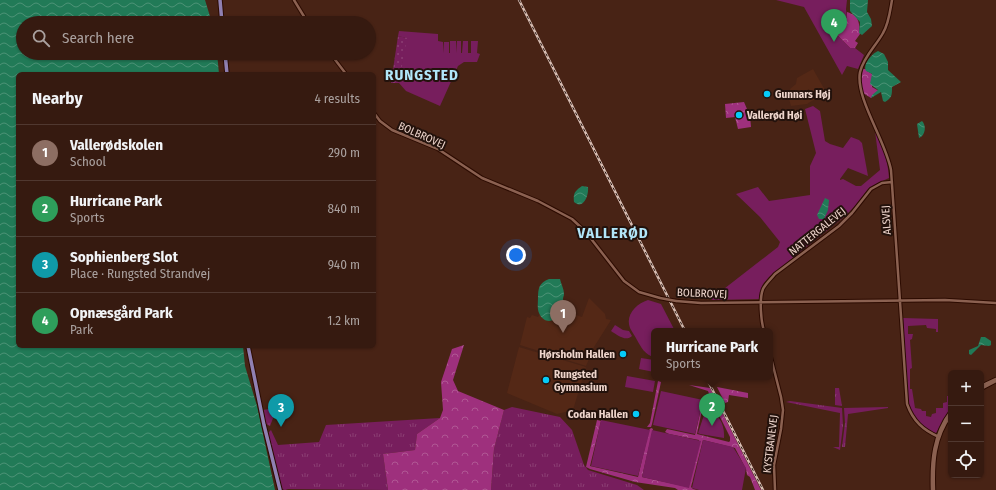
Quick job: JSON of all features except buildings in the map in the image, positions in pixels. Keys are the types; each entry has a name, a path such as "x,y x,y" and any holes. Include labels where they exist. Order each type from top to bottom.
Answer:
{"main road":[{"path":"220,0 221,16"},
{"path":"226,60 227,72"},
{"path":"248,348 264,426 280,490"}],"street":[{"path":"294,0 304,16"},
{"name":"ALSVEJ","path":"892,0 885,30 864,61 859,81 864,100 888,154 891,170 907,404 912,415 919,424 927,431 938,437"},
{"path":"335,60 344,72"},
{"name":"BOLBROVEJ","path":"376,116 380,121 392,130 438,149 482,178 538,201 572,219 585,231 624,281 639,292 676,301 701,303 900,300 945,300 996,303"},
{"name":"NATTERGALEVEJ","path":"761,302 763,289 776,274 839,226 874,187 882,183 892,182"},
{"path":"761,302 763,328"},
{"name":"KYSTBANEVEJ","path":"773,365 782,397 783,410 774,466 775,490"},
{"path":"984,386 996,380"},
{"path":"933,490 934,458 938,437 948,417"},
{"path":"938,437 948,420"}],"shaded area":[{"path":"813,69 826,92 807,104 791,106 788,95 792,94 790,89 796,84 797,78"},
{"path":"589,298 605,314 606,319 611,320 594,347 586,366 520,345 527,317 530,318 532,315 538,317 540,314 559,309 582,317"},
{"name":"Rungsted Gymnasium","path":"519,347 586,367 573,410 557,414 507,393"}],"green space":[{"path":"776,0 847,0 847,17 837,31 837,35 850,48 855,48 864,55 858,69 847,66 842,75 804,7"},
{"path":"847,12 857,18 859,23 860,34 855,41 858,43 855,48 850,48 837,35 837,31 847,17"},
{"path":"399,31 438,34 438,41 443,42 443,53 444,42 449,42 450,53 450,41 456,41 456,53 457,41 461,41 462,53 463,41 468,41 468,53 471,53 471,41 478,41 477,53 480,54 477,62 464,62 458,66 440,106 406,91 399,83 406,38 398,36"},
{"path":"398,36 407,38 399,83 391,83"},
{"path":"863,69 866,69 872,74 872,87 879,91 871,98 863,93 861,81"},
{"path":"744,102 750,116 751,127 738,129 735,117 726,118 725,104"},
{"path":"813,106 820,111 825,141 843,148 851,137 862,143 868,176 848,168 840,180 843,179 856,186 861,186 880,170 875,131 885,154 889,178 868,189 844,217 769,277 763,284 759,299 711,299 778,247 780,242 760,217 736,194 758,187 769,201 810,195 810,166 816,153 805,109"},
{"path":"648,300 661,304 673,328 651,328 651,356 642,348 630,328 629,323 630,314 639,304"},
{"path":"903,318 938,319 938,332 936,332 936,329 927,328 926,325 908,326 908,334 913,334 912,339 910,340 912,368 910,369 910,389 912,389 915,408 926,411 926,416 931,417 932,414 936,413 936,408 943,408 943,403 947,402 948,396 948,413 936,433 926,429 918,422 908,402"},
{"path":"615,325 623,330 629,331 632,336 630,338 624,338 611,331"},
{"path":"464,345 453,380 458,391 504,410 494,449 491,490 388,490 383,454 415,450 417,434 440,418 443,410 441,382 452,349"},
{"path":"641,358 651,360 651,371 639,369"},
{"path":"627,376 655,381 653,392 625,387"},
{"path":"658,381 661,382 652,424 651,427 647,427 650,423"},
{"path":"689,385 710,388 761,490 755,490 735,448 703,440 691,487 697,490 678,490 675,488 635,482 586,467 597,420 601,421 590,466 638,477 649,430 651,428 653,429 642,477 688,487 699,440 669,434 665,432 667,429 695,435 704,400 697,434 730,441 730,437 708,391"},
{"path":"717,387 748,393 748,398 729,395 728,402 725,403"},
{"path":"835,388 839,388 842,406 835,405"},
{"path":"661,391 703,400 695,434 653,425"},
{"path":"790,401 842,408 843,426 840,450 833,447 839,447 840,413 786,402"},
{"path":"512,407 560,417 572,430 584,465 588,470 637,485 644,490 491,490 494,449 504,410"},
{"path":"888,407 848,414 845,447 842,447 845,423 844,408"},
{"path":"269,409 273,412 278,410 275,413 270,426 266,424 263,410"},
{"path":"706,409 711,411 720,420 724,438 698,433"},
{"path":"440,418 417,434 415,450 383,454 388,490 282,489 268,433 271,430 278,445 319,442 326,425"},
{"path":"601,420 650,430 638,476 591,466"},
{"path":"652,430 701,441 689,488 642,477"},
{"path":"703,440 733,447 746,468 742,490 699,490 692,488"}],"water":[{"path":"0,0 205,0 210,16 16,16 16,60 218,60 219,72 16,72 16,348 243,348 245,366 257,406 275,490 0,490"},
{"path":"850,0 868,0 867,12 871,19 872,26 862,35 859,33 860,22 850,11"},
{"path":"878,51 884,54 888,62 888,70 901,82 892,87 891,96 885,102 883,101 881,92 871,98 872,95 878,90 870,84 872,74 866,71 865,68 865,65 869,59"},
{"path":"922,121 924,123 925,131 919,138 917,124"},
{"path":"582,186 588,187 588,194 583,203 577,204 574,202 574,194"},
{"path":"825,198 829,200 828,210 824,219 819,219 817,215"},
{"path":"549,279 560,279 564,290 563,310 554,320 550,321 542,318 538,309 538,291 543,282"},
{"path":"981,337 985,337 991,341 991,345 981,345 971,355 969,354 969,350 978,346"}],"railway":[{"path":"519,0 683,328"},
{"path":"708,380 763,490"}],"place":[{"name":"Opnæsgård Park","path":"834,42"},
{"name":"Gunnars Høj","path":"767,94"},
{"name":"Vallerød Høi","path":"739,115"},
{"name":"Vallerødskolen","path":"563,333"},
{"name":"Hørsholm Hallen","path":"623,354"},
{"name":"Rungsted Gymnasium","path":"546,380"},
{"name":"Codan Hallen","path":"636,414"},
{"name":"Hurricane Park","path":"712,426"},
{"name":"Sophienberg Slot","path":"281,427"}],"district":[{"name":"RUNGSTED","path":"422,75"},
{"name":"VALLERØD","path":"613,233"}]}
